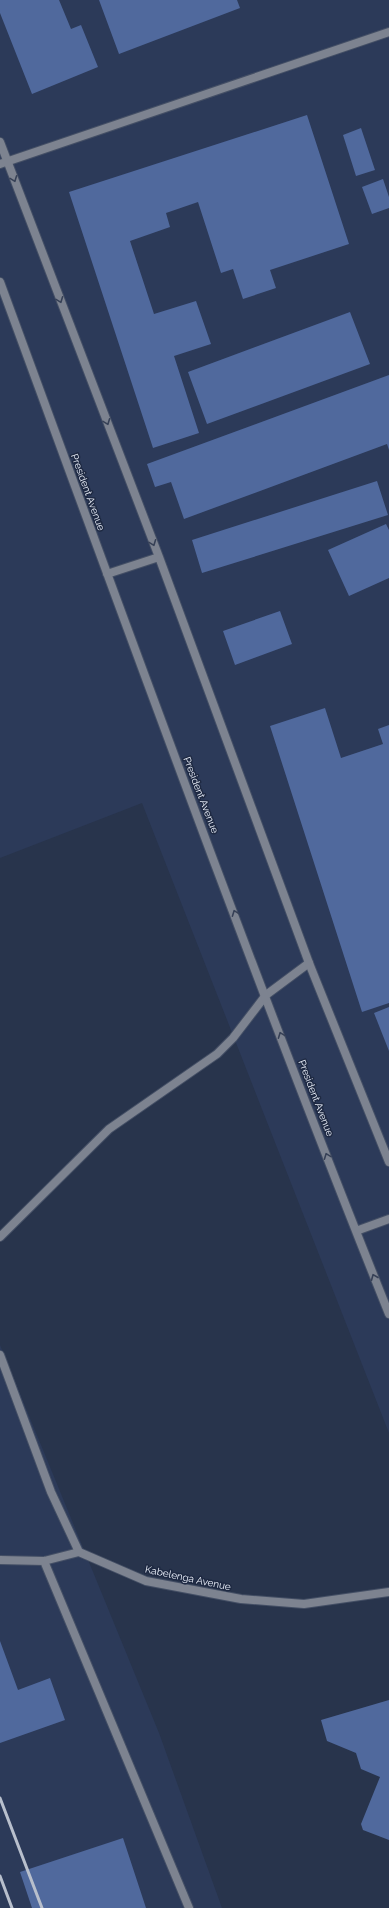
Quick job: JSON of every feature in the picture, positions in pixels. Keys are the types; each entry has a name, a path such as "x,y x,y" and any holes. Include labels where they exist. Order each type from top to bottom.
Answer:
{"street":[{"path":"3,163 389,32"},
{"path":"0,142 3,163 159,557 309,963 389,1162"},
{"name":"President Avenue","path":"0,282 107,574 266,996 389,1314"},
{"path":"107,574 159,557"},
{"path":"0,1237 108,1129 217,1054 266,996 309,963"},
{"path":"356,1230 389,1219"},
{"path":"0,1355 51,1492 79,1552 44,1561 0,1560"},
{"name":"Kabelenga Avenue","path":"79,1552 146,1581 241,1599 304,1604 389,1592"},
{"path":"44,1561 189,1908"}],"shaded area":[{"path":"0,0 389,0 389,1433 142,803 0,858"},
{"path":"0,1345 159,1733 222,1908 0,1908"}],"building":[{"path":"0,0 59,0 71,29 81,25 98,67 32,94 0,13"},
{"path":"99,0 237,0 240,8 119,54"},
{"path":"307,115 349,244 270,270 276,288 243,299 233,269 221,273 198,202 166,213 170,227 130,241 154,314 196,301 211,344 174,356 199,433 153,448 69,192"},
{"path":"361,128 375,170 356,176 343,135"},
{"path":"383,179 389,197 389,208 372,214 362,187"},
{"path":"350,312 370,364 207,424 188,372"},
{"path":"389,375 389,450 387,444 184,519 171,482 155,487 147,464"},
{"path":"377,481 388,515 202,573 192,540"},
{"path":"386,524 389,530 389,578 349,596 328,550"},
{"path":"280,611 292,644 235,665 223,631"},
{"path":"325,708 341,758 383,744 378,729 389,725 389,1003 362,1012 270,726"},
{"path":"389,1007 389,1051 374,1013"},
{"path":"0,1641 18,1690 50,1678 65,1720 0,1743"},
{"path":"389,1700 389,1840 363,1830 361,1824 380,1777 361,1769 356,1753 327,1741 321,1720"},
{"path":"123,1838 146,1908 32,1908 20,1872"}],"railway":[{"path":"0,1798 42,1908"},
{"path":"0,1876 12,1908"}]}
